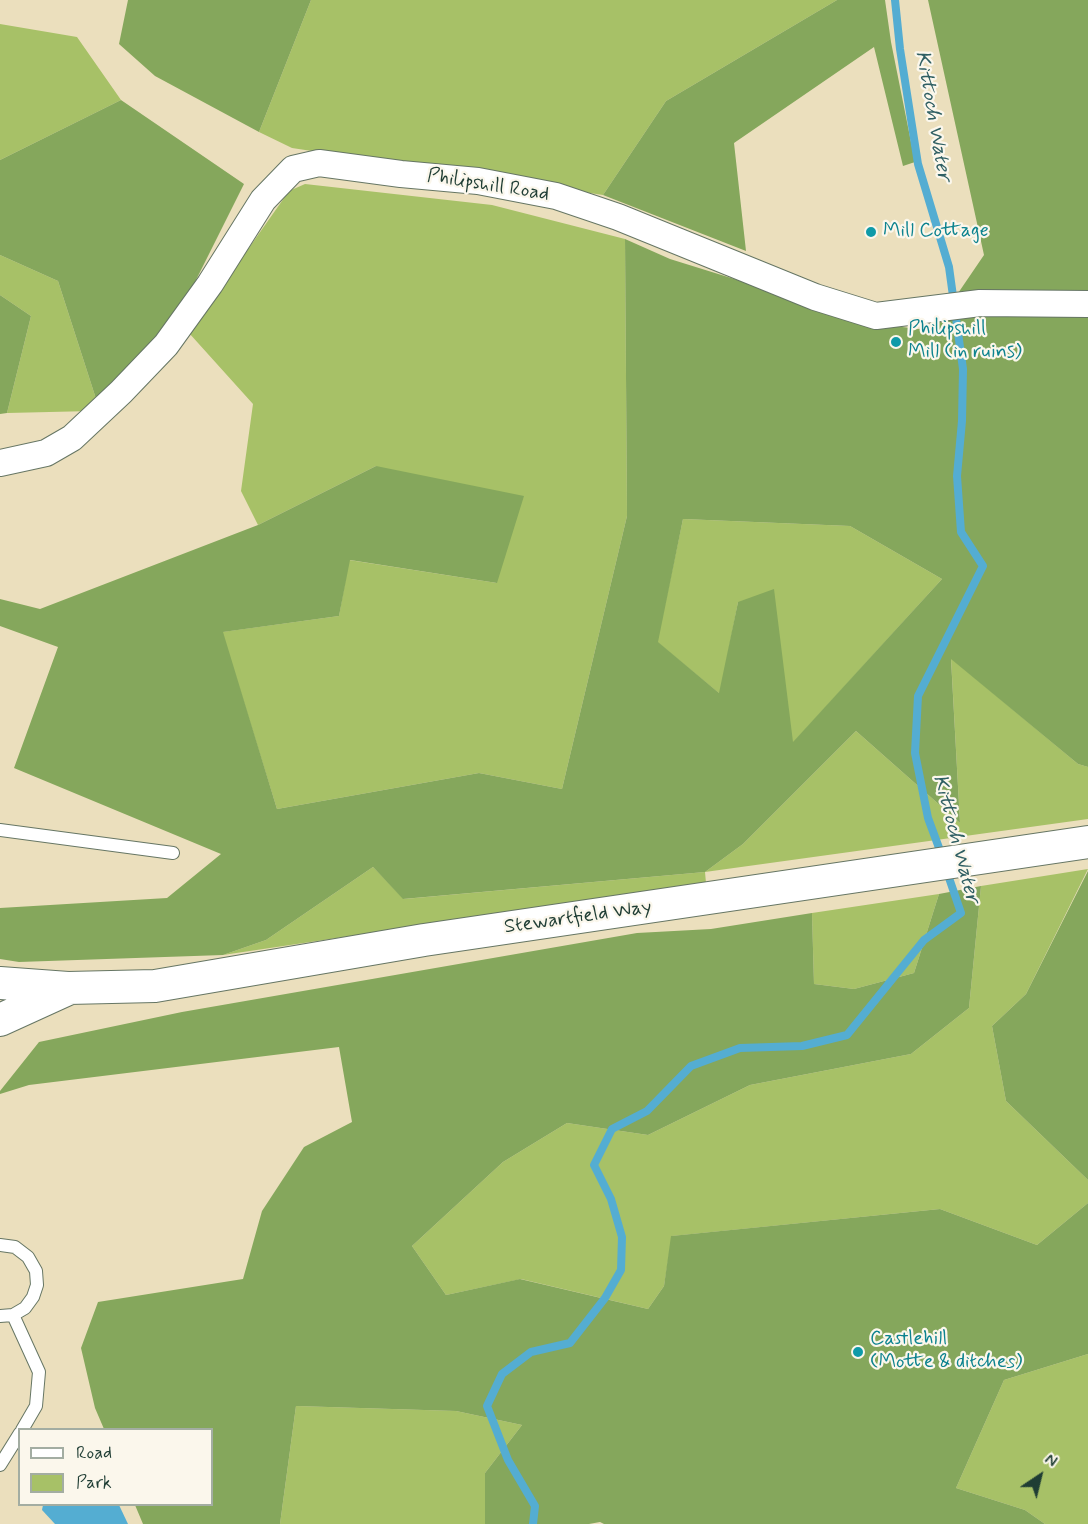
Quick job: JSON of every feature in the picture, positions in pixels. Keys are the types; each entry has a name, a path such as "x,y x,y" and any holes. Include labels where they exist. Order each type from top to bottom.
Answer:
{"street":[{"name":"Philipshill Road","path":"0,463 46,453 72,438 166,345 210,284 263,200 293,169 320,163 478,181 556,196 618,218 815,297 876,316 980,303 1088,304"},
{"name":"Stewartfield Way","path":"0,983 68,988 155,986 424,940 1088,842"},
{"name":"Stewartfield Way","path":"0,1020 68,988"}],"lane":[{"path":"0,830 173,853"},
{"path":"0,1245 15,1247 28,1257 36,1271 37,1285 33,1298 25,1308 6,1315 39,1372 36,1406 23,1428"},
{"path":"0,1465 18,1436"}],"green space":[{"path":"128,0 311,0 259,132 155,76 119,44"},
{"path":"311,0 837,0 666,101 603,195 292,148 259,132"},
{"path":"837,0 885,0 915,162 903,166 874,47 734,143 746,251 603,195 666,101"},
{"path":"928,0 1088,0 1088,767 1078,764 951,659 960,823 856,731 743,844 705,872 403,899 373,867 266,940 223,955 19,962 0,959 0,908 167,898 221,854 14,768 58,647 0,626 0,599 40,609 258,525 376,466 524,496 497,583 350,560 339,616 223,632 277,809 479,773 562,789 627,516 625,239 670,259 879,324 918,329 935,327 984,255","holes":["683,519 850,526 942,579 793,742 774,589 738,602 719,693 658,642"]},
{"path":"0,24 77,37 121,100 0,160"},
{"path":"121,100 244,184 184,304 98,405 58,281 0,255 0,160"},
{"path":"305,184 492,205 625,239 627,516 562,789 479,773 277,809 222,632 339,616 349,560 497,583 376,466 258,525 241,491 253,404 189,333 289,191"},
{"path":"0,255 58,281 98,405 92,411 7,413 31,316 0,295"},
{"path":"0,295 31,316 7,413 0,414"},
{"path":"683,519 850,526 942,579 793,743 738,602 720,694 657,642"},
{"path":"951,658 1078,764 1088,767 1088,819 705,872 743,844 856,731 960,823"},
{"path":"373,867 404,899 705,872 706,883 223,955 266,940"},
{"path":"1088,869 1026,994 992,1026 1006,1101 1088,1180 1088,1203 1037,1245 940,1209 672,1236 664,1286 648,1309 521,1279 446,1295 412,1246 503,1162 567,1123 648,1135 750,1085 911,1054 969,1008 981,886"},
{"path":"1088,871 1088,1180 1006,1101 992,1026 1026,994"},
{"path":"981,886 969,1008 911,1054 750,1085 648,1135 567,1123 503,1162 412,1246 446,1295 520,1279 648,1309 664,1286 671,1236 940,1209 1037,1245 1088,1203 1088,1354 1004,1380 956,1488 1025,1510 1045,1524 604,1524 600,1522 589,1524 485,1524 485,1473 522,1425 456,1411 296,1406 280,1524 143,1524 135,1506 213,1506 213,1428 104,1428 95,1408 81,1348 98,1302 243,1279 262,1211 304,1147 352,1122 339,1047 29,1085 0,1094 0,1091 39,1042 182,1012 637,933 711,929 812,913 814,984 854,989 914,973 939,894"},
{"path":"939,894 914,973 854,989 814,984 812,913"},
{"path":"1088,1354 1088,1524 1045,1524 1025,1510 956,1488 1004,1380"},
{"path":"296,1406 456,1411 522,1425 485,1473 485,1524 280,1524"}],"water":[{"path":"43,1506 119,1506 128,1524 55,1524 42,1510"}],"waterway":[{"name":"Kittoch Water","path":"895,0 900,49 918,164 949,267 963,369 962,421 957,476 961,532 983,566 918,696 915,753 928,818 942,856"},
{"name":"Kittoch Water","path":"533,1524 535,1506 508,1460 487,1406 502,1374 531,1352 570,1343 605,1298 621,1270 622,1237 611,1199 594,1165 612,1129 647,1111 691,1066 740,1048 802,1046 847,1035 924,940 961,913 946,869"}],"place":[{"name":"Mill Cottage","path":"871,232"},
{"name":"Philipshill Mill (in ruins)","path":"896,342"},
{"name":"Castlehill (Motte & ditches)","path":"858,1352"}]}
